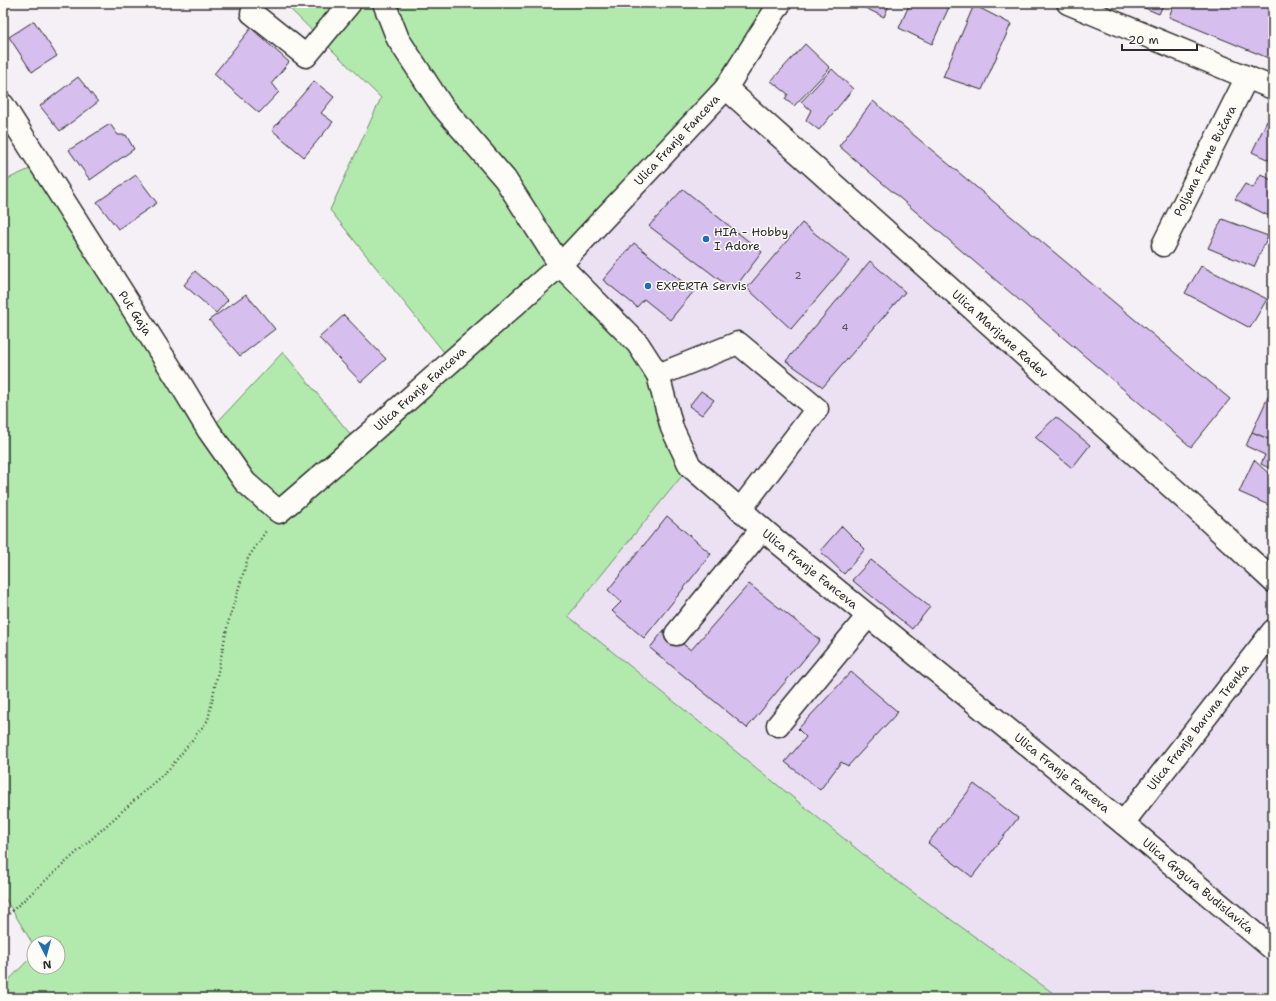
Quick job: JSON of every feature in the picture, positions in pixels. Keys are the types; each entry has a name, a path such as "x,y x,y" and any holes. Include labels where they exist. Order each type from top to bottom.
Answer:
{"street":[{"path":"252,13 306,56 350,3"},
{"path":"384,3 398,39 442,106 505,179 560,265"},
{"name":"Ulica Franje Fanceva","path":"278,512 366,437 560,265 726,88 780,3"},
{"path":"1068,3 1273,88"},
{"name":"Poljana Frane Bučara","path":"1163,245 1247,77"},
{"name":"Ulica Marijane Radev","path":"726,88 1194,508 1273,581"},
{"name":"Put Gaja","path":"3,105 176,376 209,431 245,482 278,512"},
{"name":"Ulica Franje Fanceva","path":"560,265 638,344 658,375 672,428 690,466 762,529 1123,823"},
{"path":"658,375 738,343 817,409 740,510"},
{"path":"676,634 762,529"},
{"path":"778,725 868,616"},
{"name":"Ulica Franje baruna Trenka","path":"1123,823 1273,630"},
{"name":"Ulica Grgura Budislavića","path":"1123,823 1273,949"}],"path":[{"path":"3,919 170,768 208,720 228,622 248,558 278,512"}],"shaded area":[{"path":"726,88 1273,581 1273,998 1060,998 889,875 568,616 689,466 560,265"}],"green space":[{"path":"284,3 780,3 726,88 560,265 638,344 690,466 568,616 889,875 1060,998 3,998 3,986 26,962 26,975 66,975 66,935 27,935 3,895 3,181 41,164 209,431 283,352 356,441 447,356 330,210 381,98"}],"building":[{"path":"855,3 890,3 884,17"},
{"path":"910,3 947,3 950,5 932,44 899,28"},
{"path":"1133,3 1164,3 1159,14"},
{"path":"1174,3 1266,3 1273,6 1273,60 1169,17"},
{"path":"974,5 1011,24 982,90 943,77"},
{"path":"34,21 57,56 32,72 9,37"},
{"path":"251,28 289,62 272,83 279,92 259,113 214,74"},
{"path":"805,44 830,68 794,106 785,99 788,94 771,81"},
{"path":"832,69 853,89 819,130 806,120 811,110 801,102"},
{"path":"78,77 98,102 60,131 40,106"},
{"path":"314,81 334,97 321,113 333,122 304,157 272,130"},
{"path":"873,101 1230,399 1191,447 839,146"},
{"path":"1267,121 1273,124 1273,162 1252,152"},
{"path":"110,124 118,135 126,135 134,149 90,180 69,150"},
{"path":"1261,174 1273,181 1273,218 1235,199 1245,184 1253,188"},
{"path":"136,175 157,203 118,229 97,202"},
{"name":"HIA - Hobby I Adore","path":"683,189 762,252 733,290 649,226"},
{"path":"1222,219 1268,236 1254,267 1208,248"},
{"path":"802,223 849,261 791,329 747,288"},
{"name":"EXPERTA Servis","path":"634,243 694,291 670,320 644,299 637,307 603,280"},
{"path":"870,261 905,292 823,387 786,361"},
{"path":"1201,266 1267,299 1250,328 1185,293"},
{"path":"195,271 228,300 216,313 184,285"},
{"path":"246,294 275,329 240,356 209,320"},
{"path":"344,315 386,359 361,382 319,338"},
{"path":"1273,386 1273,441 1252,432"},
{"path":"701,391 714,400 702,415 689,406"},
{"path":"1056,417 1090,445 1072,468 1035,437"},
{"path":"1252,432 1273,441 1273,470 1261,464 1265,455 1246,446"},
{"path":"1254,460 1267,472 1273,475 1273,507 1239,492"},
{"path":"667,516 711,554 644,638 612,611 621,602 608,590"},
{"path":"842,526 865,549 844,574 820,551"},
{"path":"871,560 930,607 912,629 852,580"},
{"path":"749,584 820,640 747,728 650,648 664,630 691,650"},
{"path":"851,672 898,712 848,766 841,762 820,790 785,762 806,737 798,729"},
{"path":"974,784 1018,818 972,877 928,843"}],"place":[{"name":"HIA - Hobby I Adore","path":"706,239"},
{"name":"EXPERTA Servis","path":"648,286"}]}
